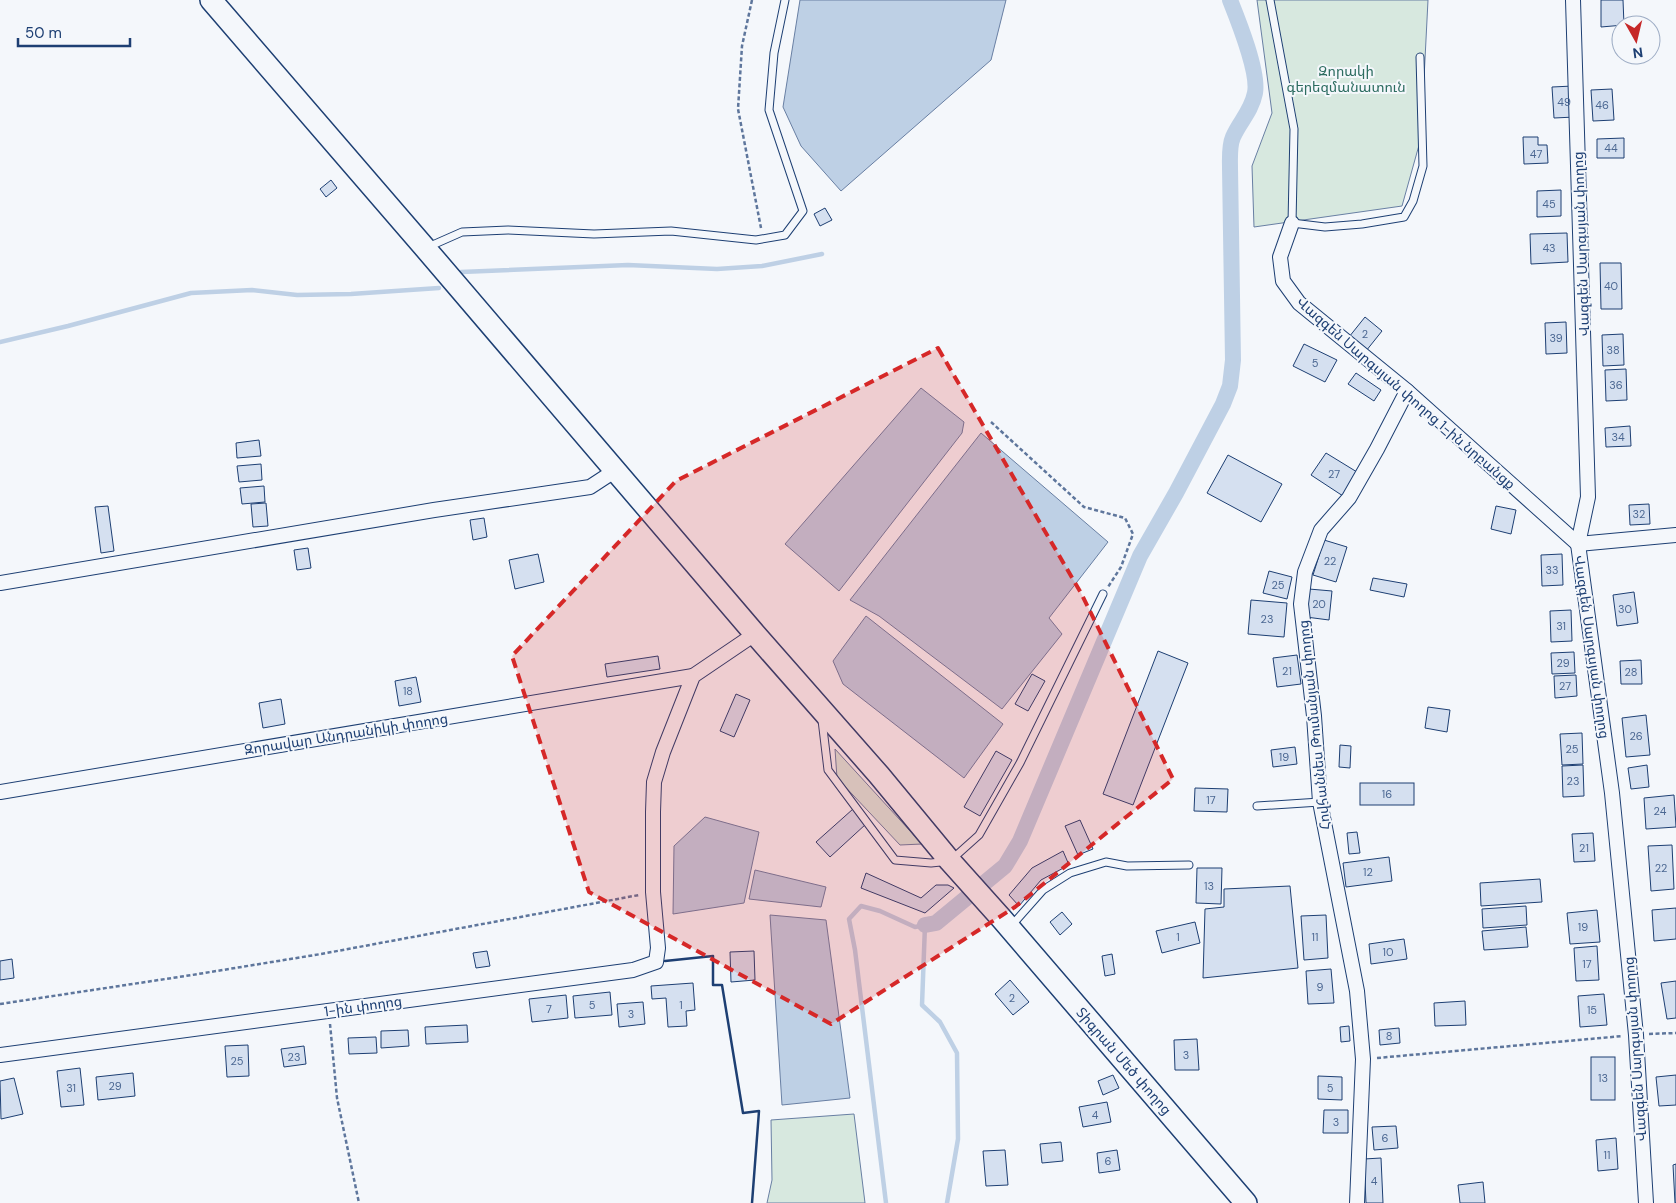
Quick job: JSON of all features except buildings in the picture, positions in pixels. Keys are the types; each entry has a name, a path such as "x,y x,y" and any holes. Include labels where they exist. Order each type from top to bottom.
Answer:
{"main road":[{"name":"Տիգրան Մեծ փողոց","path":"211,0 426,248 755,634 880,775 956,868 1006,923 1246,1203"}],"street":[{"name":"Վազգեն Սարգսյան փողոց","path":"1573,0 1588,497 1578,544 1612,792 1636,1035 1646,1203"},
{"name":"Վազգեն Սարգսյան փողոց 1-ին նրբանցք","path":"1292,223 1280,257 1283,281 1299,303 1407,391 1578,544"},
{"name":"Հովհաննես Թումանյան փողոց","path":"1357,1203 1363,1060 1357,990 1320,802 1314,716 1302,604 1305,572 1321,530 1349,498 1407,391"},
{"path":"0,583 434,510 590,487 616,470"},
{"path":"1578,544 1676,535"},
{"path":"653,892 654,782 663,752 692,676 755,634"},
{"name":"Զորավար Անդրանիկի փողոց","path":"0,792 692,676"},
{"name":"1-ին փողոց","path":"0,1055 632,970 656,962 658,948 653,892"}],"lane":[{"path":"426,248 462,232 508,230 594,234 671,232 756,240 785,235 803,211 769,110 774,53 785,0"},
{"path":"1270,0 1294,129 1292,223 1325,227 1362,224 1404,217 1413,201 1423,166 1420,56"},
{"path":"821,707 828,770 895,860 931,863 956,868 980,835 1020,763 1103,594"},
{"path":"1257,806 1320,802"},
{"path":"1006,923 1043,890 1070,874 1106,862 1127,866 1189,865"}],"path":[{"path":"752,0 742,46 738,109 763,239"},
{"path":"991,422 1084,507 1125,518 1133,534 1121,566 1103,594"},
{"path":"0,1004 321,954 653,892"},
{"path":"328,1010 334,1048 337,1098 359,1203"},
{"path":"1363,1060 1676,1032"}],"highlighted area":[{"path":"938,348 1081,593 1173,779 1015,907 831,1024 589,892 512,656 676,481"}],"green space":[{"name":"Զորակի գերեզմանատուն","path":"1257,0 1428,0 1421,138 1402,206 1254,227 1252,166 1272,113"},
{"path":"835,749 922,844 900,845 837,778"},
{"path":"854,1114 865,1203 767,1203 772,1180 771,1120"}],"water":[{"path":"800,0 1006,0 991,60 841,191 801,146 783,107"},
{"path":"921,388 964,422 962,433 839,591 785,544"},
{"path":"981,433 1108,542 1049,618 1062,634 1002,709 879,616 850,600"},
{"path":"866,616 1003,724 964,778 843,684 833,661"},
{"path":"705,817 759,832 744,903 673,914 674,846"},
{"path":"755,870 826,887 821,907 749,899"},
{"path":"770,915 826,920 850,1098 782,1105"}],"waterway":[{"path":"925,925 936,923 1005,866 1020,841 1140,556 1176,493 1223,404 1230,386 1233,360 1230,148 1233,137 1248,111 1255,93 1254,72 1251,60 1230,0"},
{"path":"461,272 628,265 717,269 762,266 822,254"},
{"path":"0,342 191,293 252,290 297,295 351,294 439,288"},
{"path":"886,1203 855,950 849,919 861,906 880,911 915,927 925,925 922,1005 940,1022 957,1053 958,1139 947,1203"}],"wall":[{"path":"665,961 713,956 713,985 722,985 743,1113 759,1111 752,1203"}]}
